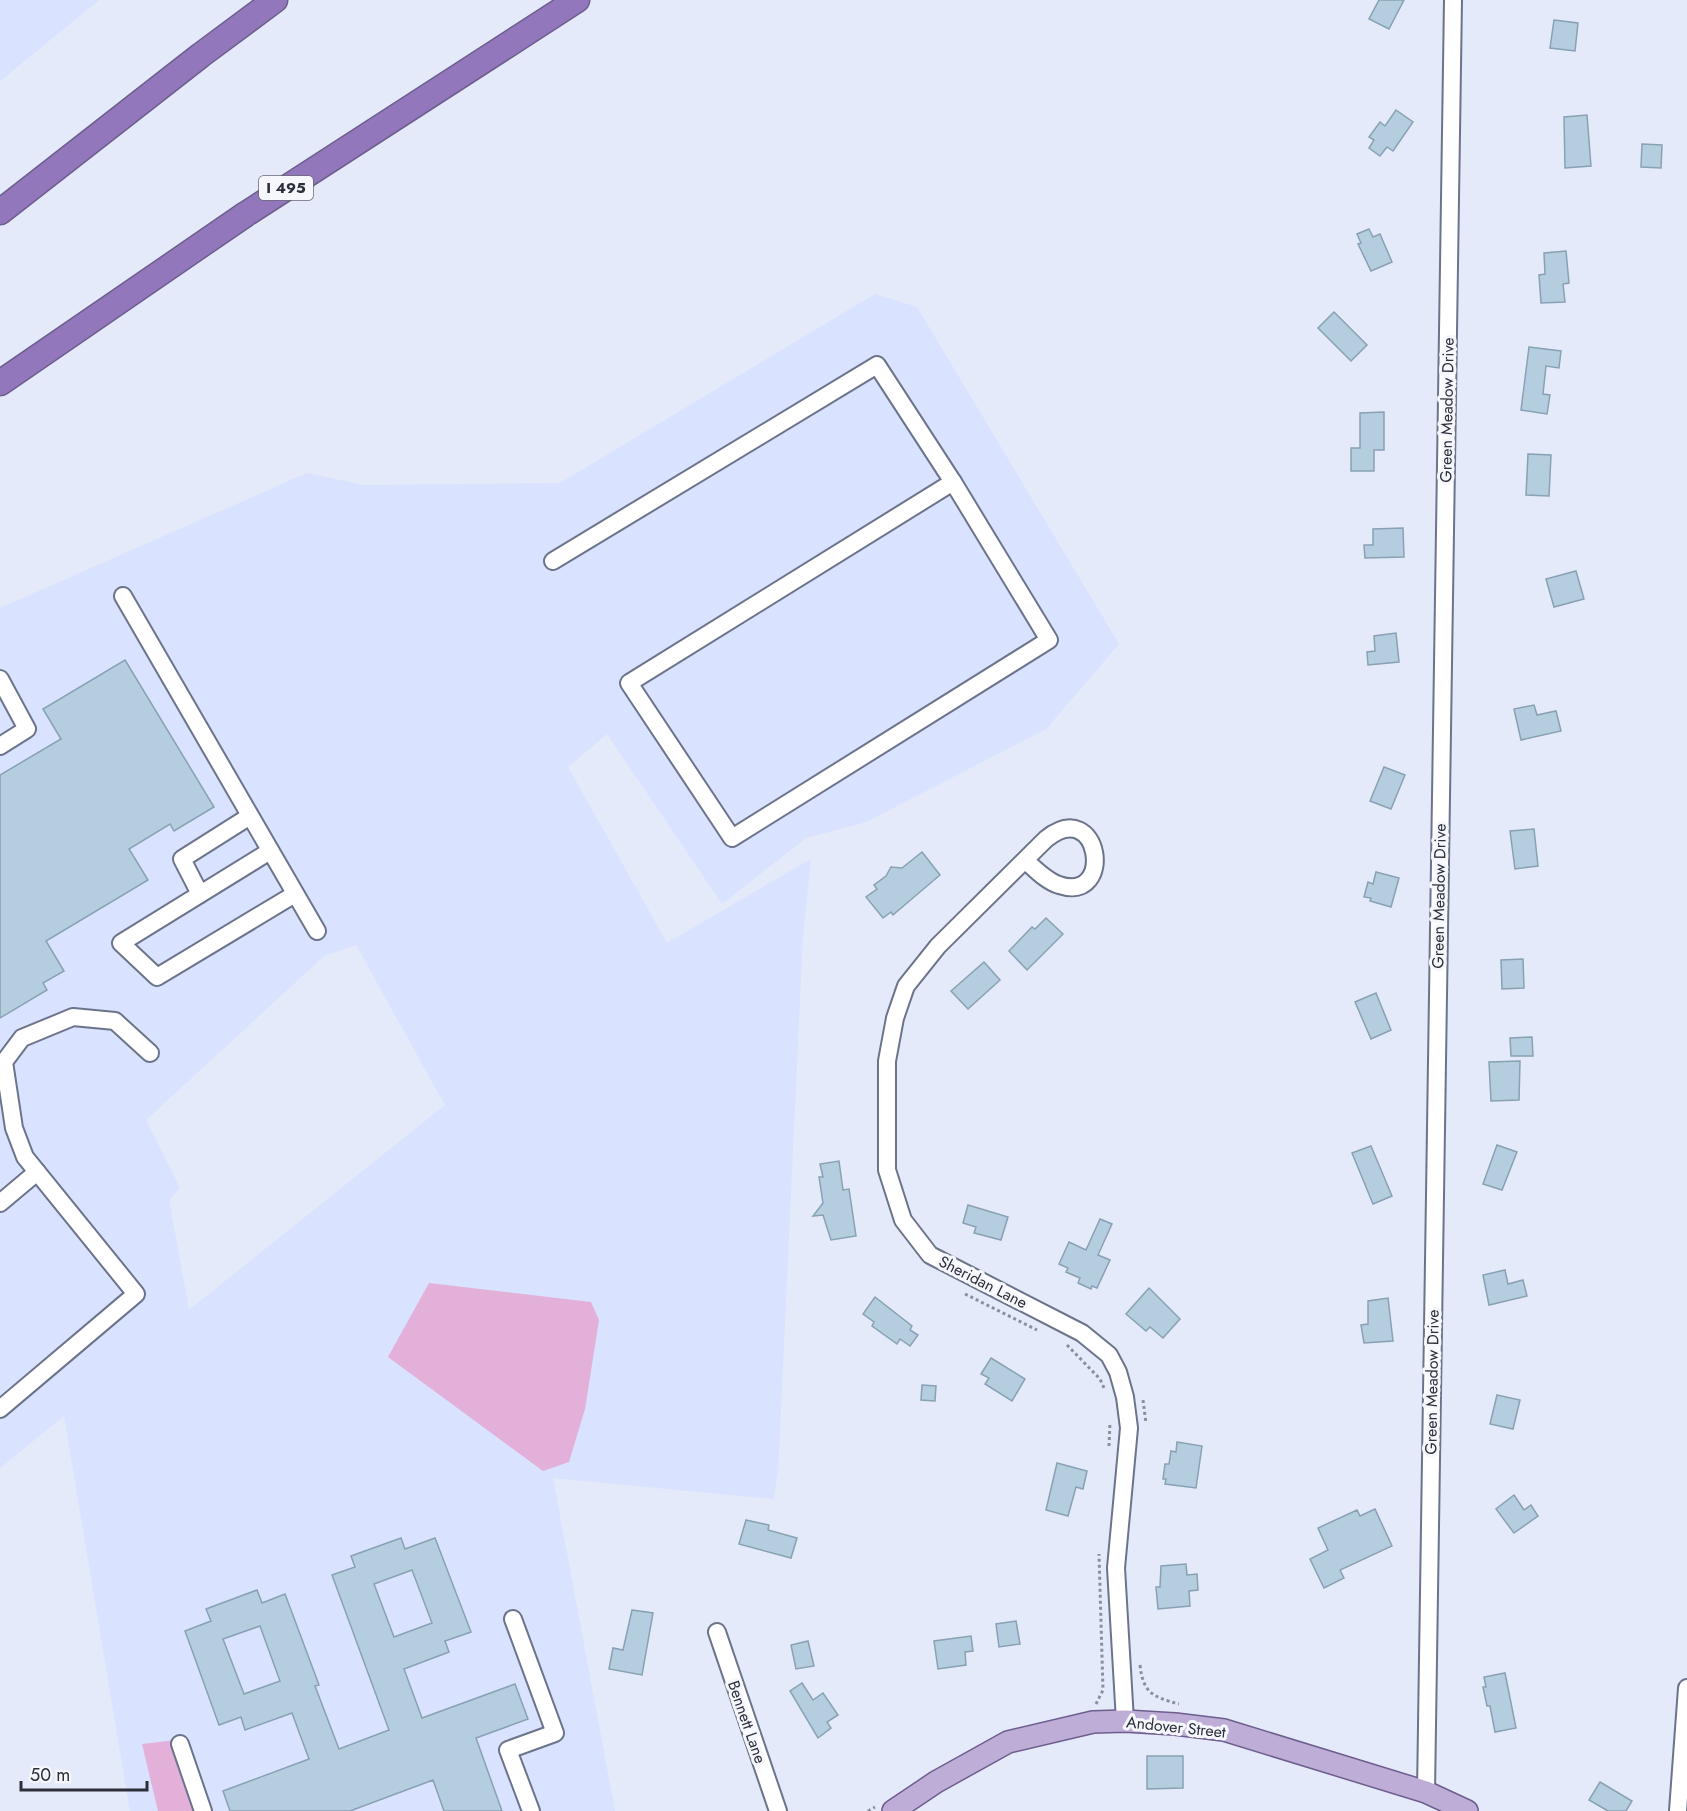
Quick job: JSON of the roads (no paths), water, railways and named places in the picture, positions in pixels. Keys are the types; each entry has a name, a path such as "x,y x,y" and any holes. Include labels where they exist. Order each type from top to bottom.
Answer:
{"highway":[{"path":"0,212 275,0"},
{"name":"I 495","path":"0,383 246,213 577,0"}],"main road":[{"name":"Andover Street","path":"885,1808 1008,1743 1093,1722 1125,1721 1224,1730 1426,1792 1467,1811"}],"street":[{"name":"Green Meadow Drive","path":"1426,1792 1453,0"},
{"path":"553,561 877,365 953,482 1048,640 732,838 629,683 953,482"},
{"path":"123,596 316,931"},
{"path":"0,679 27,729 0,746"},
{"path":"200,894 183,859 250,816"},
{"path":"270,851 121,943 158,976 295,894"},
{"name":"Sheridan Lane","path":"1025,860 938,946 906,986 895,1018 887,1061 887,1170 903,1220 930,1254 1082,1333 1109,1355 1118,1372 1125,1397 1129,1428 1116,1568 1125,1721"},
{"path":"0,1409 136,1294 25,1157 4,1097 2,1061 22,1038 73,1017 115,1021 150,1053"},
{"path":"0,1203 37,1172"},
{"path":"513,1619 555,1733 508,1750 531,1811"},
{"name":"Bennett Lane","path":"717,1632 778,1811"},
{"path":"1678,1811 1687,1688"},
{"path":"180,1744 203,1811"}]}
